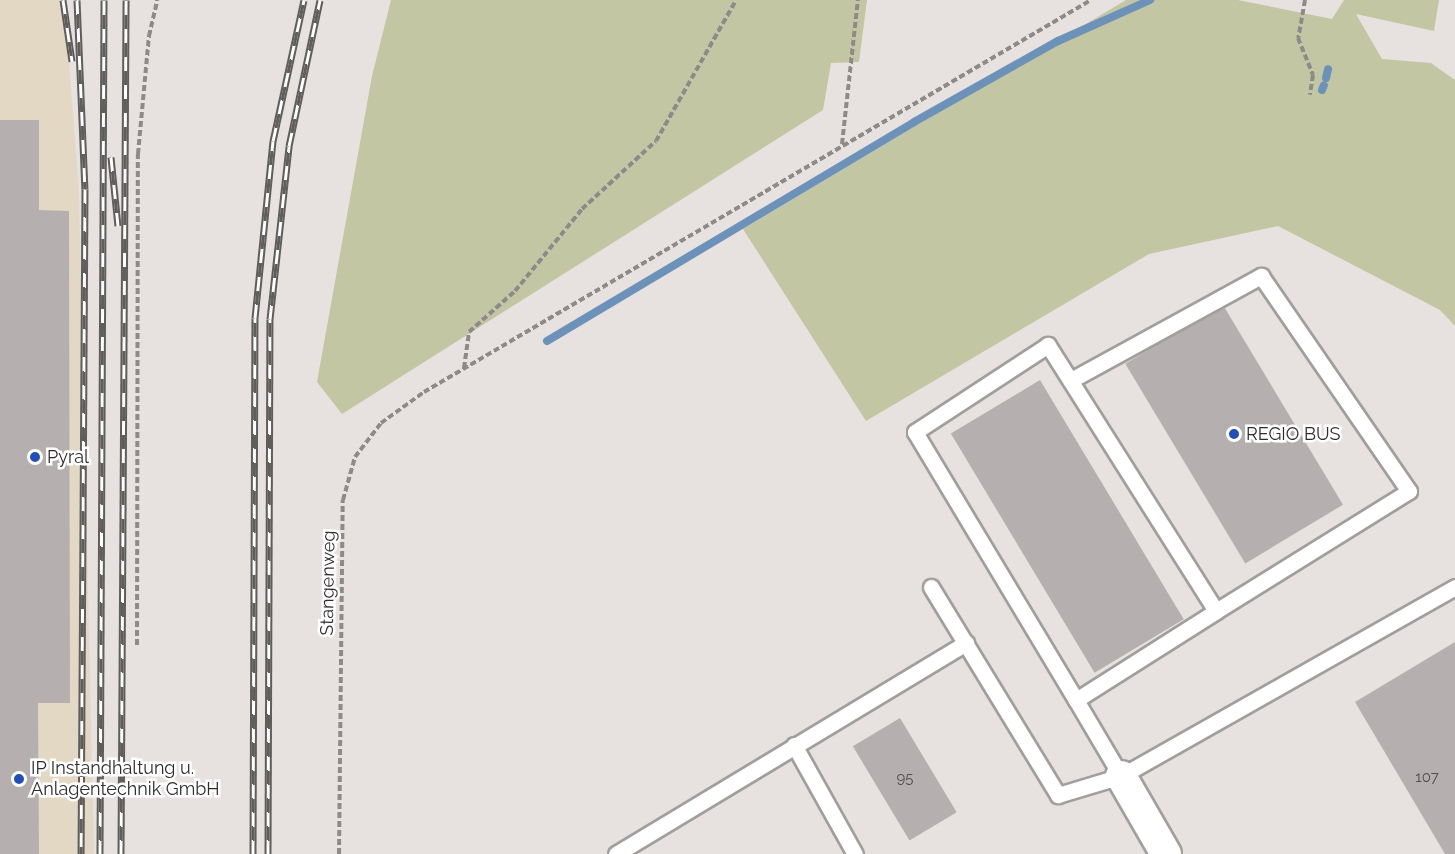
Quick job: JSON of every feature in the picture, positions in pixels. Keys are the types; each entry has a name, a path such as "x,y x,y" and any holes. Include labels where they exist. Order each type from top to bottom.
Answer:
{"street":[{"path":"1121,776 1166,854"}],"lane":[{"path":"1071,380 1261,276 1409,491 1076,700"},
{"path":"1121,776 915,432 1048,345 1216,611"},
{"path":"931,586 1058,795 1121,776 1455,587"},
{"path":"616,854 633,849 794,745 966,643"},
{"path":"794,745 855,854"}],"path":[{"path":"137,645 138,154 149,36 157,0"},
{"path":"464,369 469,332 515,291 582,209 656,141 736,0"},
{"path":"842,145 858,0"},
{"name":"Stangenweg","path":"339,854 343,500 355,457 381,423 464,369 1091,0"},
{"path":"1305,0 1298,38 1313,75 1310,95"}],"shaded area":[{"path":"0,0 64,0 79,192 94,854 0,854"}],"green space":[{"path":"391,0 867,0 859,62 831,63 823,110 342,414 317,382 372,76"},
{"path":"1126,0 1238,0 1332,19 1344,0 1439,0 1434,31 1356,14 1382,59 1431,63 1455,80 1455,326 1440,310 1278,226 1149,254 866,421 743,229"}],"building":[{"name":"Pyral","path":"0,120 39,120 39,210 69,211 70,703 38,703 39,854 0,854"},
{"name":"REGIO BUS","path":"1223,305 1343,505 1245,563 1125,364"},
{"path":"1040,380 1184,619 1095,673 951,434"},
{"path":"1455,642 1455,854 1445,854 1355,702"},
{"path":"900,718 957,812 910,841 853,746"}],"waterway":[{"path":"547,341 914,122 1058,41 1150,0"},
{"path":"1326,78 1328,69"},
{"path":"1322,90 1324,85"}],"railway":[{"path":"63,0 72,61"},
{"path":"77,0 85,189 81,854"},
{"path":"100,854 104,0"},
{"path":"121,854 126,0"},
{"path":"253,854 255,318 273,141 304,0"},
{"path":"268,854 270,319 289,146 320,0"},
{"path":"111,157 118,226"}],"place":[{"name":"REGIO BUS","path":"1234,434"},
{"name":"Pyral","path":"35,457"},
{"name":"IP Instandhaltung u. Anlagentechnik GmbH","path":"19,779"}]}
